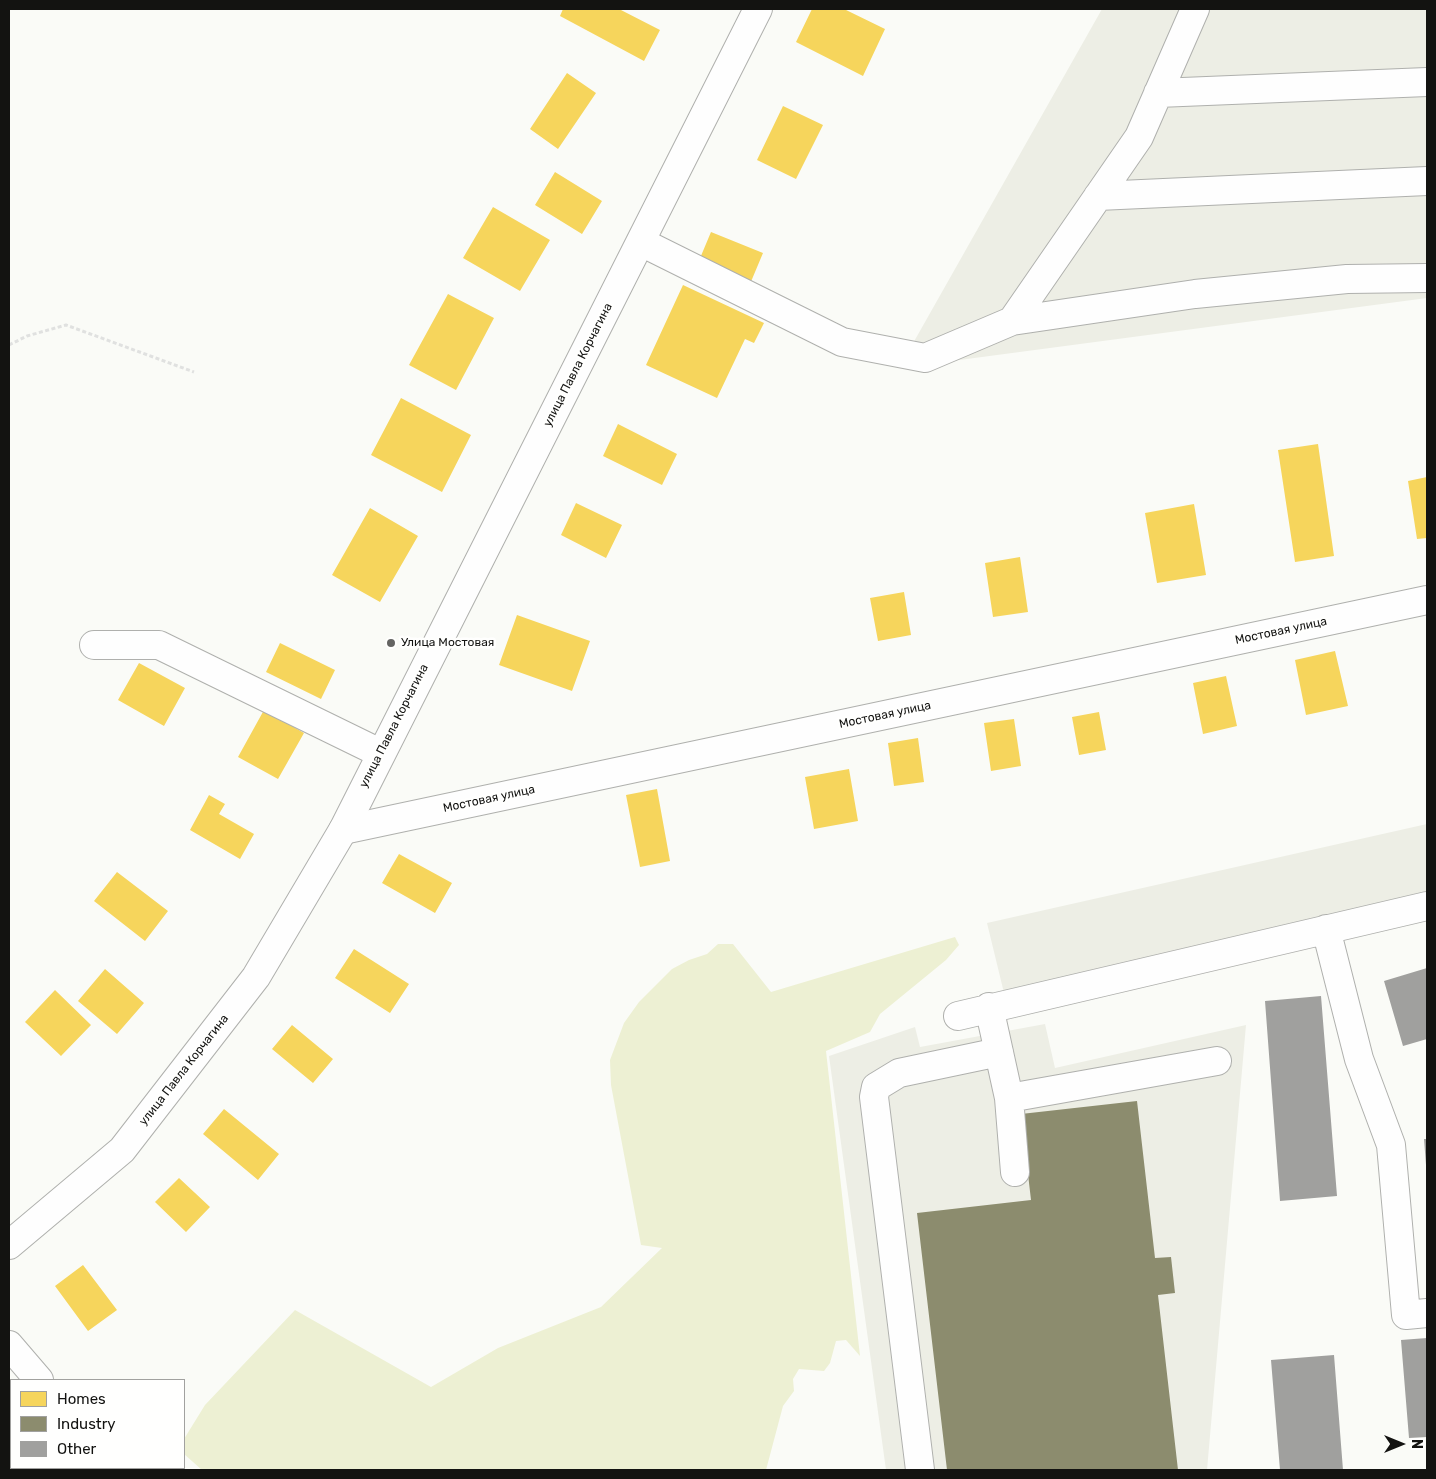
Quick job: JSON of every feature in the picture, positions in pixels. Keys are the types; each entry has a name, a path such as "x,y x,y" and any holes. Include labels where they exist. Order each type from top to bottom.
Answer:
{"main road":[{"name":"улица Павла Корчагина","path":"9,1245 122,1150 256,977 343,830 380,753 758,9"},
{"path":"1012,321 1139,137 1195,9"},
{"path":"1158,93 1427,82"},
{"path":"1098,196 1427,181"},
{"path":"641,242 842,342 925,358 1012,321 1195,294 1347,279 1427,278"},
{"name":"Мостовая улица","path":"343,830 1427,600"},
{"path":"94,645 159,645 380,753"},
{"path":"958,1016 989,1007 1427,906"},
{"path":"1326,929 1360,1059 1391,1145 1406,1315 1427,1313"},
{"path":"989,1007 1009,1098 1016,1172"},
{"path":"920,1470 874,1097 876,1087 899,1073 999,1052"},
{"path":"1009,1098 1217,1061"},
{"path":"9,1345 38,1379"}],"path":[{"path":"9,345 27,336 66,325 194,372"}],"shaded area":[{"path":"1102,9 1427,9 1427,298 899,368"},
{"path":"1427,824 1427,894 1004,993 987,923"},
{"path":"1045,1024 1055,1068 1246,1025 1207,1470 886,1470 829,1056 915,1027 920,1047"}],"green space":[{"path":"955,937 959,945 946,960 880,1014 870,1032 826,1051 860,1356 846,1340 836,1341 830,1363 824,1371 799,1369 793,1379 794,1391 783,1406 766,1470 202,1470 185,1455 185,1437 205,1405 295,1310 431,1387 498,1348 601,1307 662,1248 641,1245 611,1085 610,1060 624,1023 639,1002 672,969 689,960 707,954 718,944 733,944 771,992"}],"building: Homes":[{"path":"563,9 619,9 660,30 644,61 560,16"},
{"path":"812,9 844,9 885,29 863,76 796,42"},
{"path":"567,73 596,93 558,149 530,129"},
{"path":"783,106 823,125 796,179 757,160"},
{"path":"555,172 602,201 582,234 535,205"},
{"path":"493,207 550,240 520,291 463,258"},
{"path":"711,232 763,253 750,284 698,263"},
{"path":"683,285 764,323 754,343 745,339 717,398 646,365"},
{"path":"448,294 494,318 456,390 409,365"},
{"path":"401,398 471,435 442,492 371,455"},
{"path":"618,424 677,454 662,485 603,456"},
{"path":"1318,444 1334,556 1295,562 1278,450"},
{"path":"1427,477 1427,538 1417,539 1408,481"},
{"path":"576,503 622,525 606,558 561,535"},
{"path":"1194,504 1206,575 1157,583 1145,513"},
{"path":"370,508 418,536 380,602 332,575"},
{"path":"1020,557 1028,612 993,617 985,563"},
{"path":"904,592 911,635 878,641 870,598"},
{"path":"517,615 590,641 572,691 499,665"},
{"path":"280,643 335,670 321,699 266,672"},
{"path":"1335,651 1348,706 1306,715 1295,660"},
{"path":"139,663 185,688 164,726 118,700"},
{"path":"1226,676 1237,726 1203,734 1193,683"},
{"path":"264,710 304,733 278,779 238,757"},
{"path":"1099,712 1106,750 1079,755 1072,717"},
{"path":"1014,719 1021,766 991,771 984,723"},
{"path":"918,738 924,782 894,786 888,743"},
{"path":"849,769 858,821 814,829 805,777"},
{"path":"657,789 670,861 640,867 626,795"},
{"path":"209,795 225,804 219,814 254,834 240,859 190,830"},
{"path":"399,854 452,883 435,913 382,883"},
{"path":"117,872 168,911 145,941 94,901"},
{"path":"354,949 409,984 390,1013 335,978"},
{"path":"105,969 144,1003 117,1034 78,1001"},
{"path":"55,990 91,1025 61,1056 25,1022"},
{"path":"292,1025 333,1059 313,1083 272,1049"},
{"path":"224,1109 279,1154 258,1180 203,1134"},
{"path":"179,1178 210,1207 186,1232 155,1202"},
{"path":"83,1265 117,1310 88,1331 55,1286"}],"building: Industry":[{"path":"1137,1101 1155,1258 1171,1257 1175,1293 1158,1295 1178,1470 947,1470 917,1213 1031,1200 1021,1114"}],"building: Other":[{"path":"1427,968 1427,1039 1403,1046 1384,981"},
{"path":"1321,996 1337,1196 1280,1201 1265,1001"},
{"path":"1424,1139 1427,1139 1427,1165 1426,1165"},
{"path":"1427,1338 1427,1437 1409,1438 1401,1340"},
{"path":"1334,1355 1343,1470 1280,1470 1271,1360"}],"place":[{"name":"Улица Мостовая","path":"391,643"}]}
